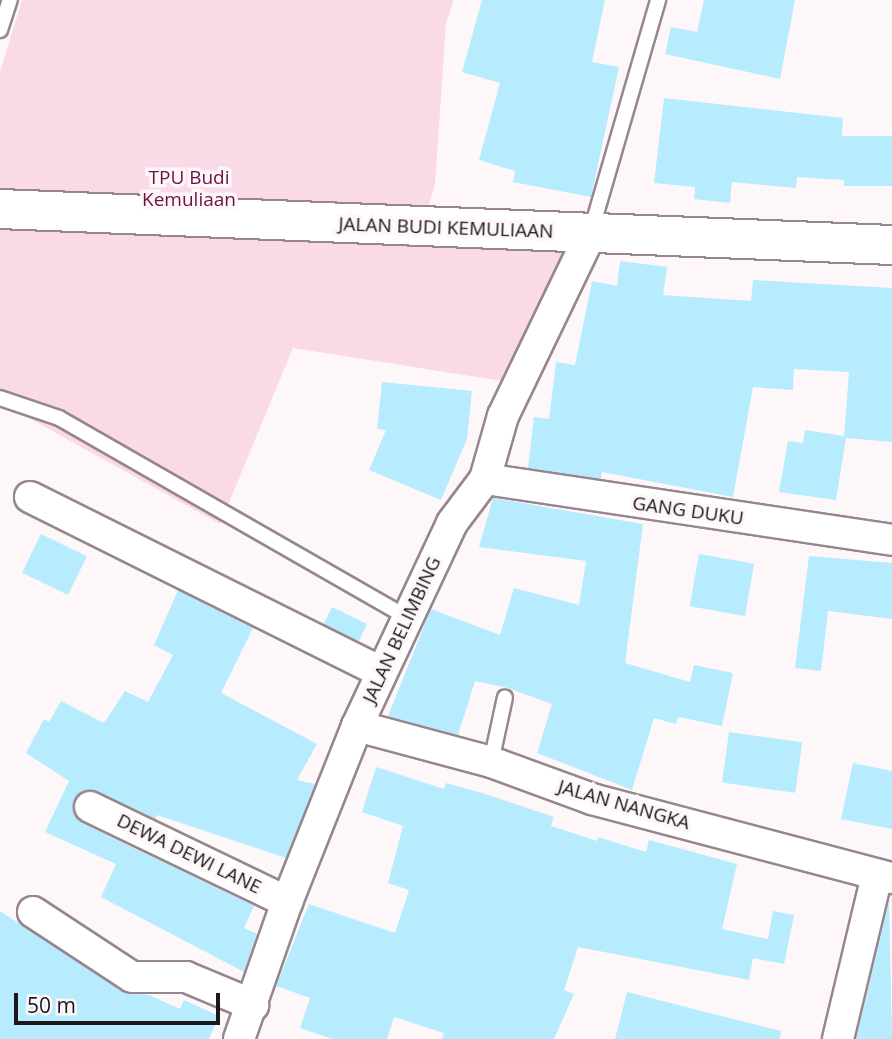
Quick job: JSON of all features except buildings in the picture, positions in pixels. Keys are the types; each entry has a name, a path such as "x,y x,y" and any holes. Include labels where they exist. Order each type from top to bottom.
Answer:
{"street":[{"name":"JALAN BUDI KEMULIAAN","path":"0,209 892,245"},
{"name":"JALAN BELIMBING","path":"239,1039 287,902 357,726 452,523 485,479 503,416 591,233"},
{"name":"GANG DUKU","path":"485,479 892,540"},
{"path":"30,497 381,672"},
{"name":"JALAN NANGKA","path":"357,726 491,762 592,799 885,877"},
{"name":"DEWA DEWI LANE","path":"90,807 287,902"},
{"path":"838,1039 885,877"},
{"path":"33,912 132,976 186,976 253,1005"}],"lane":[{"path":"0,30 10,0"},
{"path":"591,233 658,0"},
{"path":"0,398 59,418 408,618"},
{"path":"491,762 505,696"}],"green space":[{"name":"TPU Budi Kemuliaan","path":"22,0 454,0 446,23 435,184 423,227 574,233 514,383 293,348 220,524 0,402 0,72"}]}
